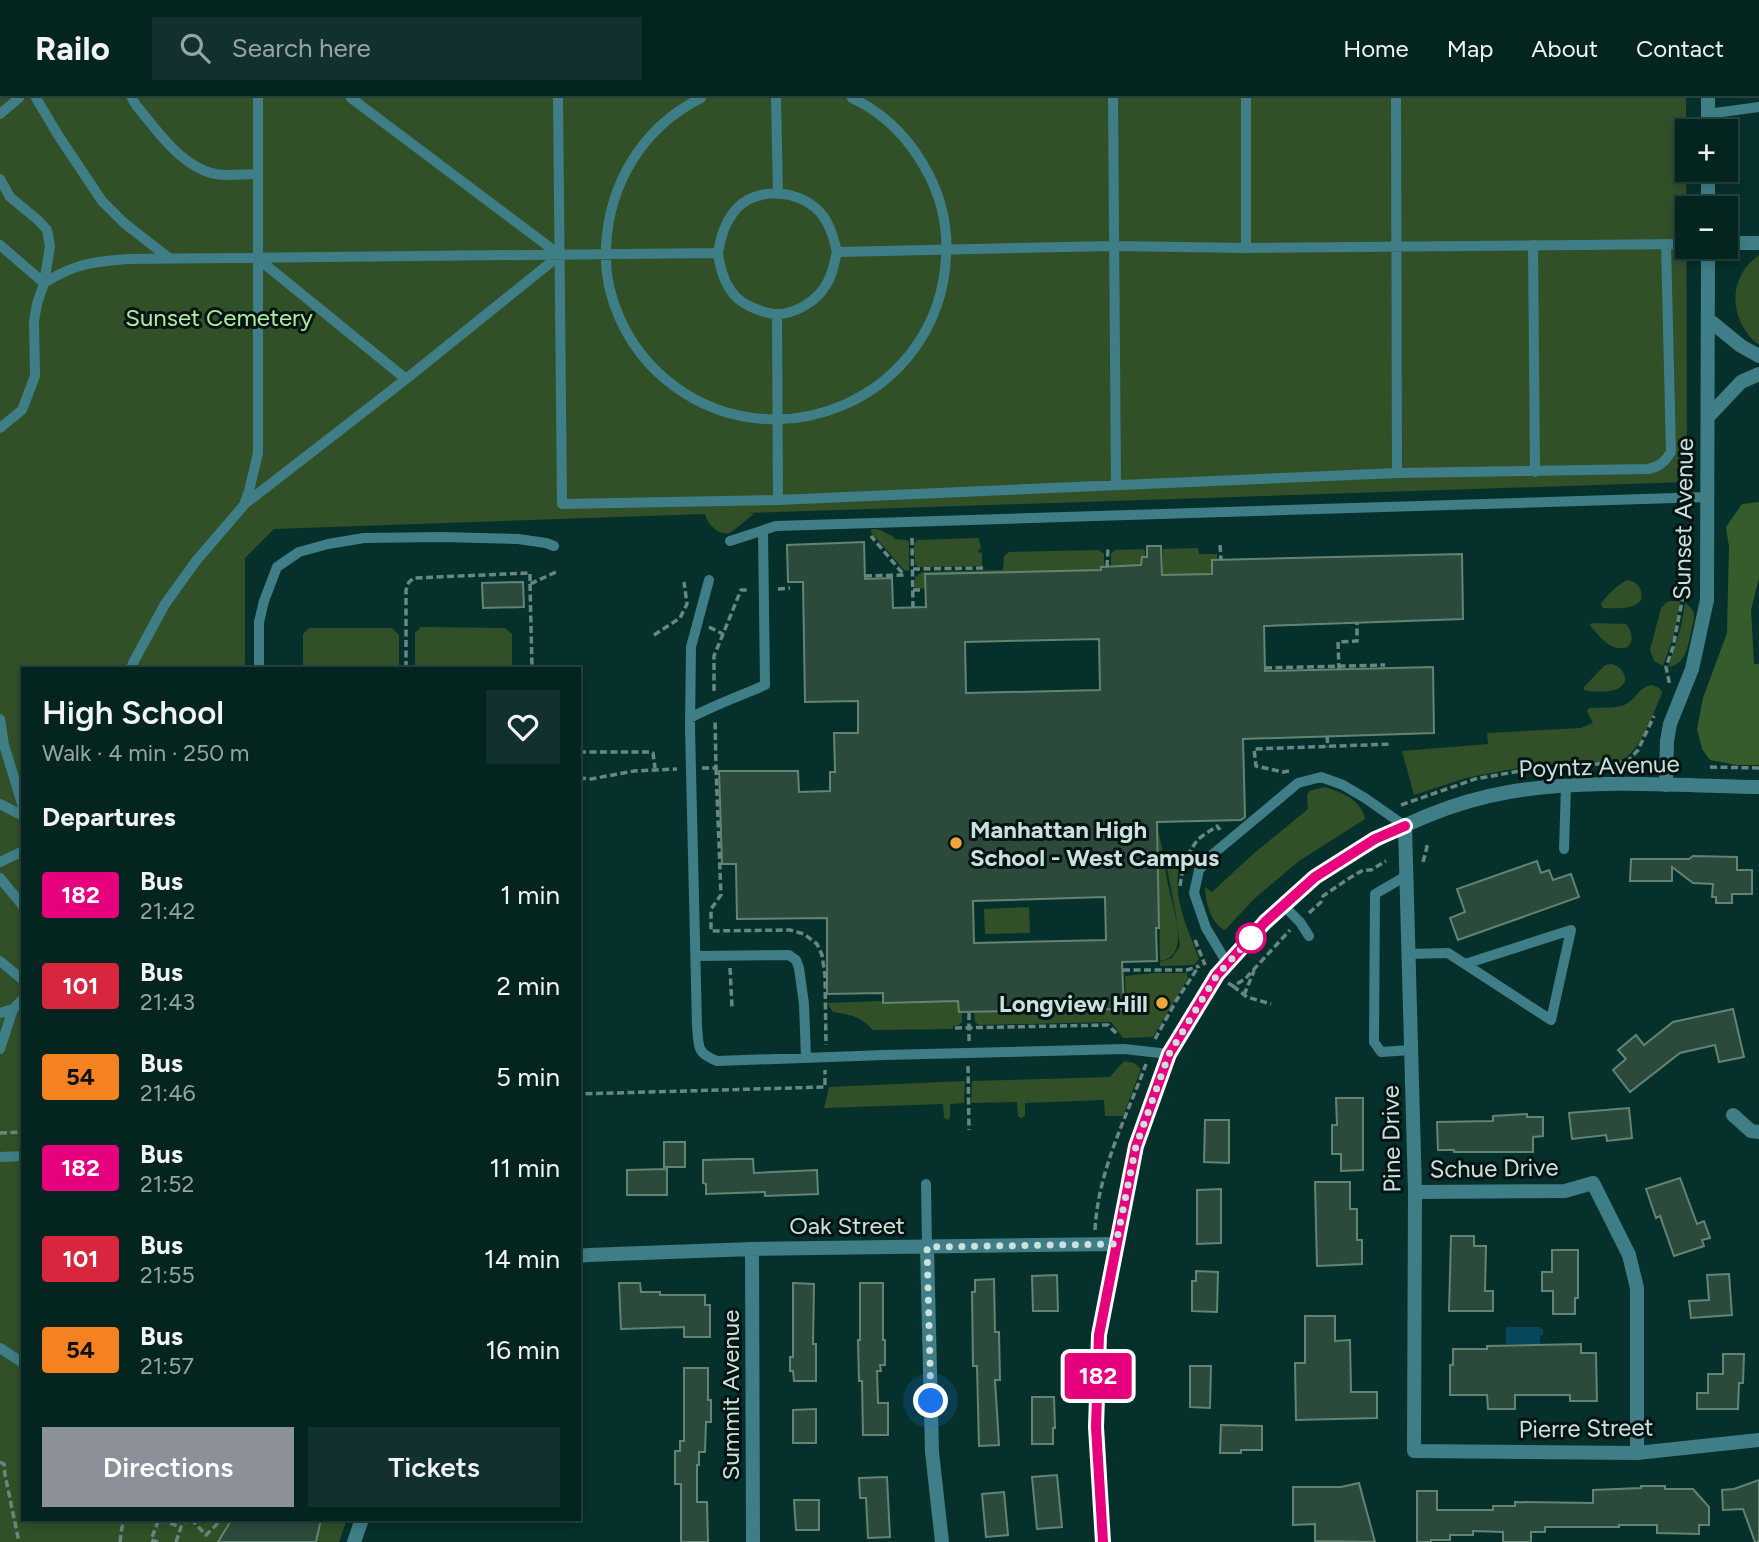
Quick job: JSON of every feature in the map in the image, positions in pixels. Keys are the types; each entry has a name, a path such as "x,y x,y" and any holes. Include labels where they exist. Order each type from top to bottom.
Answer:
{"street":[{"path":"1708,98 1708,119"},
{"path":"1738,243 1759,243"},
{"name":"Sunset Avenue","path":"1666,785 1670,724 1692,669 1707,600 1708,259"},
{"path":"1709,320 1741,346 1759,356"},
{"path":"1708,417 1741,382 1759,373"},
{"name":"Poyntz Avenue","path":"1103,1542 1096,1427 1099,1335 1136,1146 1169,1054 1227,963 1265,922 1315,877 1375,839 1446,809 1510,792 1566,786 1759,787"},
{"name":"Pine Drive","path":"1405,826 1415,1192 1414,1451"},
{"path":"1733,1115 1751,1131 1759,1132"},
{"name":"Schue Drive","path":"1415,1192 1566,1191 1593,1183 1629,1255 1637,1289 1637,1453"},
{"name":"Oak Street","path":"581,1256 752,1249 1116,1244"},
{"path":"927,1247 932,1452 942,1542"},
{"name":"Summit Avenue","path":"752,1249 753,1542"},
{"name":"Pierre Street","path":"1414,1451 1637,1453 1759,1440"},
{"path":"354,1542 361,1521"}],"lane":[{"path":"0,114 19,98"},
{"path":"36,98 102,201 124,223 169,258"},
{"path":"132,98 167,143 197,167 225,175 258,174"},
{"path":"244,505 258,453 258,98"},
{"path":"351,98 560,255"},
{"path":"558,98 562,504 778,500 1396,473 1535,472 1657,467 1671,452 1666,244"},
{"path":"701,98 671,116 655,131 640,148 618,186 607,229 607,273 612,295 629,336 656,371 673,386 712,408 733,415 778,420 822,414 843,407 881,384 913,353 925,334 942,293 946,271 946,227 941,205 924,164 896,129 852,98"},
{"path":"776,98 778,194"},
{"path":"1113,98 1116,484"},
{"path":"1246,98 1246,248"},
{"path":"1396,98 1396,473"},
{"path":"1708,114 1759,107"},
{"path":"0,179 9,197 47,230 50,246 44,283 33,321 35,376 22,410 0,428"},
{"path":"778,194 802,199 815,208 829,226 836,252 829,280 823,291 804,306 776,314 747,305 736,298 720,271 718,253 720,238 734,212 744,202 760,195 778,194"},
{"path":"836,252 1114,246 1246,248 1675,244"},
{"path":"0,245 44,283"},
{"path":"1534,245 1535,472"},
{"path":"44,283 62,271 90,262 127,259 718,253"},
{"path":"132,667 164,604 196,561 244,505 407,379 560,255"},
{"path":"257,258 407,379"},
{"path":"776,314 778,500"},
{"path":"730,541 776,526 1707,497"},
{"path":"690,718 765,685 764,589 760,531"},
{"path":"259,667 259,622 264,601 278,568 299,552 364,538 518,539 554,546"},
{"path":"709,580 691,647 690,718 699,1047 705,1056 717,1061 1124,1049 1169,1054"},
{"path":"0,719 2,745 21,801"},
{"path":"1227,963 1206,928 1194,893 1199,870 1213,854 1298,783 1321,777 1343,785 1405,826"},
{"path":"1564,849 1566,786"},
{"path":"0,804 21,815"},
{"path":"0,862 21,852"},
{"path":"1406,876 1375,894 1374,1042 1381,1052 1411,1050"},
{"path":"0,878 21,904"},
{"path":"1284,906 1309,936"},
{"path":"1409,954 1448,953 1551,1020 1571,930 1465,964"},
{"path":"696,956 789,955 796,960 804,1004 806,1058"},
{"path":"0,961 21,978"},
{"path":"0,1049 13,1009 21,1001"},
{"path":"0,1013 13,1009"},
{"path":"0,1157 21,1156"},
{"path":"926,1184 927,1247"},
{"path":"0,1348 21,1362"}],"path":[{"path":"861,523 904,575 913,582"},
{"path":"912,538 913,608"},
{"path":"1220,545 1221,560"},
{"path":"1107,567 1108,548"},
{"path":"913,569 985,568"},
{"path":"1665,691 1670,681 1666,667 1692,569"},
{"path":"530,583 556,572"},
{"path":"407,667 406,590 414,578 530,573 532,667"},
{"path":"865,576 904,575"},
{"path":"654,635 680,618 687,604 684,582"},
{"path":"581,1094 825,1087 825,975 817,944 804,934 790,930 711,932 711,909 720,895 714,656 741,590 790,588"},
{"path":"913,590 922,590"},
{"path":"1339,668 1338,642 1357,641 1357,623"},
{"path":"1265,668 1385,665"},
{"path":"1627,762 1638,750 1657,710"},
{"path":"1327,736 1328,747"},
{"path":"581,752 649,752 653,753 655,758 655,769"},
{"path":"1710,767 1759,768"},
{"path":"581,778 655,769 716,768"},
{"path":"1422,870 1427,847 1425,844"},
{"path":"1123,970 1187,970 1201,965 1176,1001 1155,1039 1145,1039"},
{"path":"1244,995 1255,969"},
{"path":"1233,986 1247,997 1271,1004"},
{"path":"955,1028 1108,1025 1123,1040"},
{"path":"1094,1245 1100,1194 1112,1148 1151,1052"},
{"path":"968,1087 970,1130"},
{"path":"0,1133 21,1132"},
{"path":"0,1462 4,1464 19,1542"},
{"path":"120,1542 125,1521"},
{"path":"158,1521 151,1540 159,1542"},
{"path":"164,1521 181,1527"},
{"path":"176,1542 181,1527 187,1521"},
{"path":"191,1521 206,1535 218,1521"}],"green space":[{"name":"Sunset Cemetery","path":"0,98 1686,98 1686,119 1675,119 1675,182 1686,182 1686,196 1675,196 1675,259 1686,259 1687,482 748,513 754,514 730,533 722,533 714,528 705,514 274,529 245,558 245,667 21,667 21,1521 346,1521 339,1542 0,1542"},
{"path":"1759,255 1759,345 1742,324 1735,300 1741,276"},
{"path":"1759,502 1759,578 1751,610 1754,664 1759,664 1759,765 1737,765 1710,760 1702,749 1697,729 1703,698 1727,633 1729,547 1726,527 1742,504"},
{"path":"873,529 893,536 894,539 909,542 909,571 904,570 870,531"},
{"path":"979,538 981,549 978,552 982,553 982,566 918,567 915,564 914,544 917,540"},
{"path":"1198,548 1199,554 1217,554 1217,560 1212,561 1212,574 1163,575 1163,549"},
{"path":"1143,549 1145,558 1142,558 1141,565 1111,565 1111,554 1115,550"},
{"path":"1099,550 1104,554 1104,567 1101,567 1101,570 925,574 925,588 915,587 915,577 922,572 1003,570 1004,556 1009,552"},
{"path":"1627,580 1639,586 1641,600 1628,607 1603,608 1601,604 1607,597"},
{"path":"1671,601 1680,601 1674,635 1663,666 1654,661 1650,650 1661,608"},
{"path":"1685,603 1694,616 1688,644 1679,663 1668,667 1681,627"},
{"path":"1590,624 1626,624 1632,640 1624,648 1611,646 1591,627"},
{"path":"421,627 505,628 512,634 512,667 415,667 415,633"},
{"path":"309,628 392,628 399,635 399,667 303,667 303,634"},
{"path":"1605,665 1619,667 1624,674 1623,685 1616,690 1584,690"},
{"path":"1652,685 1659,688 1661,696 1640,741 1628,756 1620,761 1543,765 1507,770 1466,778 1414,795 1402,751 1488,744 1487,733 1581,728 1593,723 1587,711 1589,708 1624,705 1643,688"},
{"path":"1325,787 1344,794 1355,802 1365,819 1299,861 1254,899 1225,930 1220,927 1210,912 1205,887 1212,892 1308,809 1309,791"},
{"path":"1158,831 1178,933 1173,954 1160,961"},
{"path":"1165,857 1180,864 1179,901 1199,959 1195,964 1160,966 1160,962 1172,958 1180,946"},
{"path":"1029,907 1030,933 985,934 984,909"},
{"path":"1187,973 1188,978 1153,1037 1123,1038 1111,1022 979,1025 975,1022 974,1012 1124,1009 1125,976"},
{"path":"958,1001 962,1022 953,1026 953,1029 873,1030 855,1017 833,1012 827,1003"},
{"path":"1124,1061 1134,1063 1141,1069 1123,1116 1105,1116 1104,1100 1025,1103 1025,1116 1021,1118 1018,1116 1017,1102 971,1103 972,1081 1110,1077"},
{"path":"965,1081 964,1103 950,1104 948,1120 944,1118 943,1104 824,1108 829,1087"}],"water":[{"path":"1506,1327 1540,1327 1543,1329 1543,1335 1540,1336 1540,1344 1506,1344"}],"building":[{"path":"864,542 865,579 892,578 893,608 926,607 925,574 1101,570 1101,567 1141,565 1142,557 1147,557 1147,546 1161,546 1162,575 1212,574 1212,560 1462,554 1463,619 1264,626 1265,671 1433,667 1434,733 1243,739 1245,817 1241,820 1157,822 1157,961 1122,962 1124,1009 959,1012 958,1001 883,1003 883,993 827,994 827,918 737,919 736,864 722,864 719,771 798,771 799,792 830,791 830,772 835,772 834,733 858,733 858,701 805,702 803,582 788,582 787,545","holes":["1099,639 1100,690 966,693 965,642","1105,897 1106,940 974,943 973,901"]},
{"path":"523,582 524,607 483,608 482,583"},
{"path":"1693,856 1737,857 1737,870 1752,870 1752,894 1732,894 1732,903 1716,903 1716,897 1712,897 1713,884 1693,883 1672,867 1672,881 1630,881 1631,859 1689,859"},
{"path":"1537,861 1541,873 1549,870 1553,880 1571,874 1579,897 1458,940 1450,918 1465,912 1457,889"},
{"path":"1733,1009 1744,1057 1719,1062 1715,1045 1680,1053 1630,1092 1613,1070 1626,1059 1618,1050 1636,1035 1644,1045 1673,1022"},
{"path":"1336,1098 1363,1098 1363,1170 1341,1171 1341,1154 1332,1154 1332,1125 1337,1125"},
{"path":"1629,1108 1632,1138 1607,1141 1606,1135 1572,1139 1569,1113"},
{"path":"1527,1114 1527,1117 1543,1117 1543,1136 1533,1137 1533,1152 1438,1150 1437,1122 1493,1121 1493,1116"},
{"path":"1205,1120 1229,1120 1229,1163 1204,1162"},
{"path":"664,1142 685,1142 685,1167 664,1167"},
{"path":"753,1159 754,1173 817,1170 818,1194 706,1194 703,1160"},
{"path":"667,1169 667,1195 627,1195 627,1170"},
{"path":"1680,1178 1697,1224 1704,1221 1710,1238 1702,1240 1704,1246 1674,1256 1660,1216 1656,1218 1646,1189"},
{"path":"1315,1182 1350,1182 1350,1209 1357,1209 1357,1240 1362,1240 1362,1264 1317,1266"},
{"path":"1221,1189 1221,1243 1197,1244 1197,1190"},
{"path":"1451,1236 1474,1236 1474,1246 1486,1246 1485,1291 1493,1291 1493,1311 1449,1311"},
{"path":"1552,1250 1578,1250 1578,1298 1575,1298 1575,1314 1553,1314 1553,1291 1542,1291 1542,1272 1552,1272"},
{"path":"1196,1271 1218,1272 1217,1312 1192,1311 1192,1281 1196,1281"},
{"path":"1729,1274 1732,1315 1691,1318 1689,1301 1709,1300 1707,1275"},
{"path":"1057,1275 1058,1311 1033,1311 1032,1276"},
{"path":"994,1279 995,1332 999,1332 1000,1380 995,1380 999,1445 979,1446 977,1366 973,1366 972,1292 975,1292 975,1280"},
{"path":"619,1283 640,1283 641,1292 660,1292 660,1295 705,1295 705,1305 710,1305 710,1337 684,1337 684,1327 621,1329"},
{"path":"793,1283 814,1284 813,1344 816,1344 816,1381 794,1381 793,1371 790,1371 790,1357 793,1357"},
{"path":"860,1283 883,1283 885,1365 880,1365 881,1371 877,1371 878,1403 888,1403 888,1435 863,1435 858,1340"},
{"path":"1305,1316 1335,1316 1335,1341 1350,1340 1351,1392 1377,1392 1377,1418 1296,1420 1295,1363 1305,1363"},
{"path":"1581,1344 1581,1353 1596,1353 1597,1401 1570,1401 1570,1395 1515,1395 1515,1409 1488,1409 1487,1395 1450,1395 1453,1349"},
{"path":"1723,1354 1744,1354 1743,1383 1739,1383 1738,1409 1697,1409 1697,1393 1708,1393 1708,1374 1723,1374"},
{"path":"1190,1366 1211,1366 1210,1408 1190,1407"},
{"path":"684,1368 708,1368 711,1422 706,1422 705,1452 699,1452 697,1502 707,1502 708,1542 681,1542 681,1484 675,1484 675,1451 680,1451 680,1441 684,1441"},
{"path":"1032,1397 1054,1397 1053,1444 1032,1444"},
{"path":"816,1409 816,1443 793,1443 793,1410"},
{"path":"1221,1425 1262,1426 1262,1450 1220,1453"},
{"path":"1057,1475 1062,1527 1037,1529 1032,1477"},
{"path":"887,1477 890,1537 868,1538 866,1498 860,1498 859,1478"},
{"path":"1759,1480 1759,1542 1755,1542 1743,1509 1723,1510 1722,1490 1734,1489"},
{"path":"1359,1483 1375,1542 1315,1541 1315,1524 1293,1525 1293,1487 1341,1487"},
{"path":"1641,1486 1693,1489 1709,1507 1709,1525 1699,1525 1699,1534 1657,1533 1657,1525 1545,1527 1545,1532 1531,1532 1531,1542 1503,1542 1503,1532 1473,1531 1473,1535 1450,1535 1450,1540 1417,1542 1417,1491 1437,1491 1437,1510 1493,1510 1493,1506 1515,1506 1515,1502 1593,1503 1593,1490"},
{"path":"1004,1492 1008,1535 986,1537 982,1494"},
{"path":"794,1500 819,1500 819,1530 796,1530"},
{"path":"231,1521 321,1521 316,1542 218,1542"}],"bus line":[{"name":"182","path":"1103,1542 1096,1427 1099,1335 1136,1146 1169,1054 1217,975 1265,922 1315,877 1375,839 1405,826"}],"place":[{"name":"Manhattan High School - West Campus","path":"956,843"},
{"name":"Longview Hill","path":"1162,1003"}],"route":[{"path":"931,1401 927,1247 1116,1244 1136,1146 1169,1054 1217,975 1251,938"}]}
